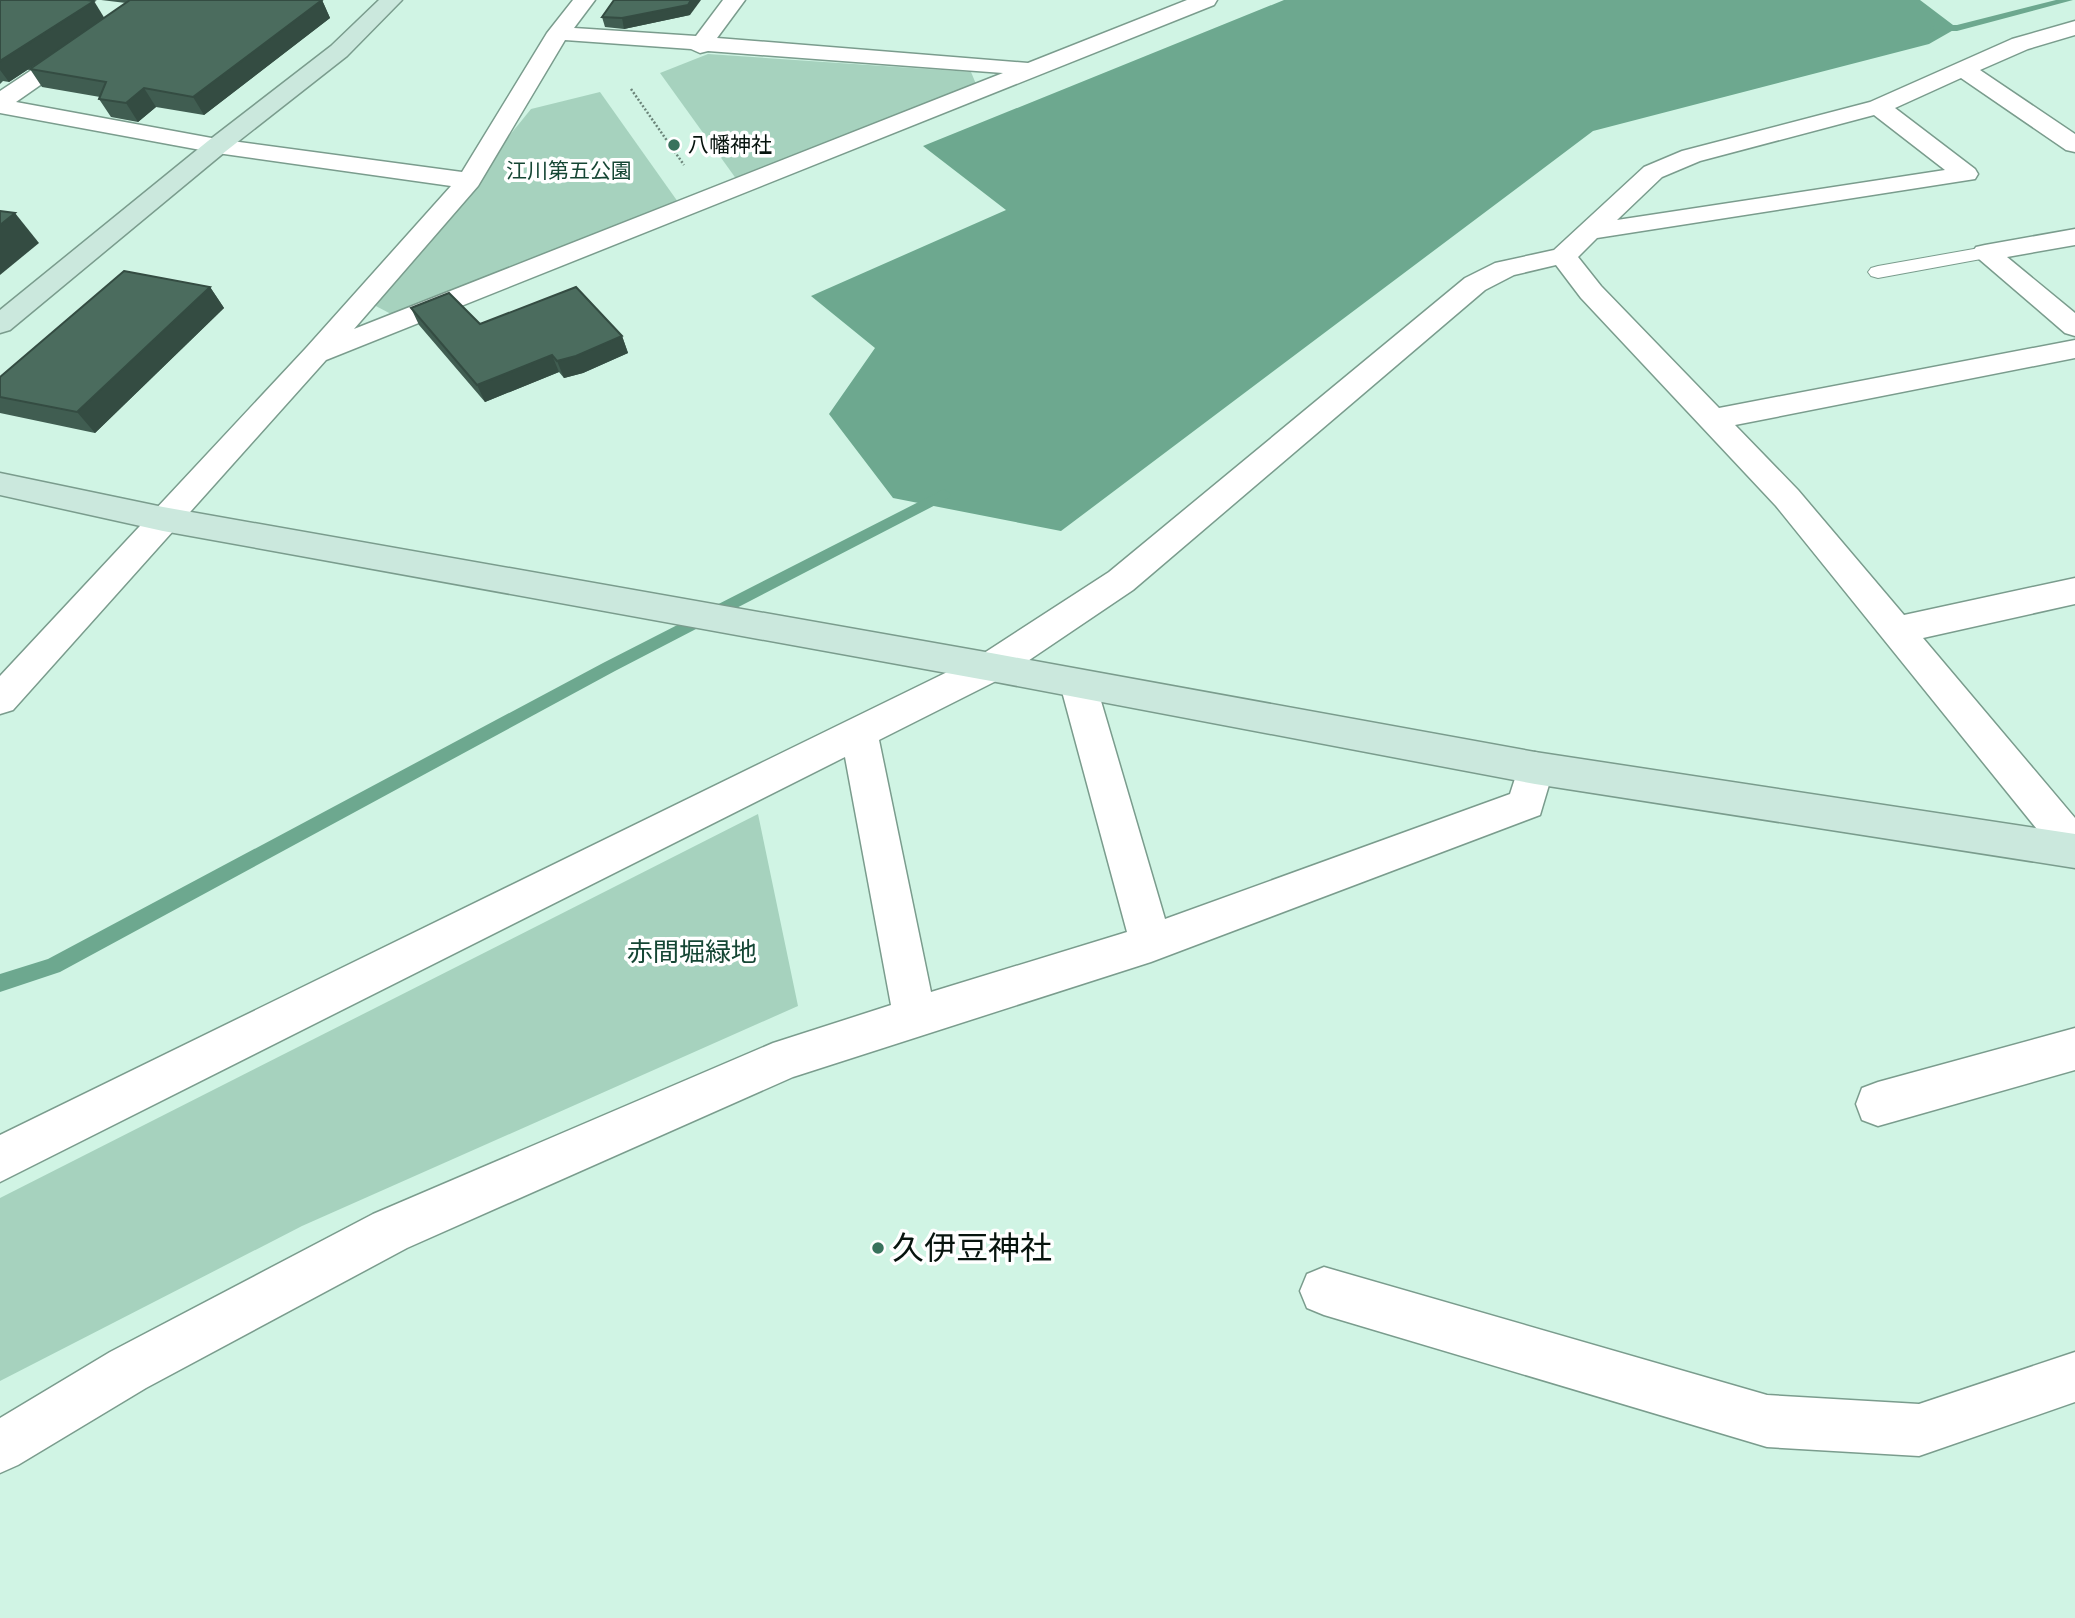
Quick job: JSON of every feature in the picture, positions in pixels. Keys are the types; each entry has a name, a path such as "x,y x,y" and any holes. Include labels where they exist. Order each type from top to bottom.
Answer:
{"street":[{"path":"0,104 151,0"},
{"path":"0,324 339,51 391,0"},
{"path":"0,699 316,354 469,181 558,33 584,0"},
{"path":"700,46 734,0"},
{"path":"316,354 1206,0"},
{"path":"106,10 132,13"},
{"path":"0,1160 991,667 1121,581 1475,284 1505,270 1563,256 1653,172 1691,156 1878,107 2020,44 2075,28"},
{"path":"558,33 700,46 1030,68"},
{"path":"1961,68 2075,145"},
{"path":"0,104 218,146 469,181"},
{"path":"1587,232 1966,174 1878,107"},
{"path":"1985,253 2075,237"},
{"path":"1985,253 2075,327"},
{"path":"1563,256 1591,292 1787,498 2075,849"},
{"path":"1714,419 2075,349"},
{"path":"0,484 163,519 991,667 1535,768 2075,849"},
{"path":"1898,630 2075,591"},
{"path":"1078,684 1152,943"},
{"path":"859,732 915,1018"},
{"path":"0,1447 128,1370 390,1231 788,1058 1152,943 1526,804 1535,768"},
{"path":"1878,1104 2075,1049"},
{"path":"1324,1291 1767,1421 1919,1430 2075,1377"}],"lane":[{"path":"1878,272 1985,253"}],"path":[{"path":"631,89 707,198"}],"green space":[{"name":"江川第五公園","path":"708,54 971,72 976,84 737,180 660,73"},
{"name":"江川第五公園","path":"600,92 678,202 393,315 372,304 531,109"},
{"name":"赤間堀緑地","path":"758,814 798,1006 302,1226 0,1381 0,1198"}],"shaded area":[{"path":"1284,0 1920,0 1957,28 1929,44 1593,131 1061,531 893,498 829,414 875,348 811,296 1006,210 923,146"}],"building":[{"path":"0,0 87,0 94,1 0,61"},
{"path":"130,0 322,0 193,97 144,88 126,103 99,99 106,82 30,69"},
{"path":"614,0 691,0 688,5 622,18 602,17"},
{"path":"0,211 15,213 0,225"},
{"path":"124,271 210,287 77,412 0,397 0,377"},
{"path":"576,287 622,336 576,356 557,361 552,355 477,385 411,308 449,293 480,324"}],"waterway":[{"path":"1935,28 1957,28 2068,0"},
{"path":"0,983 53,966 609,667 944,494"}],"place":[{"name":"八幡神社","path":"674,145"},
{"name":"久伊豆神社","path":"878,1248"}]}
